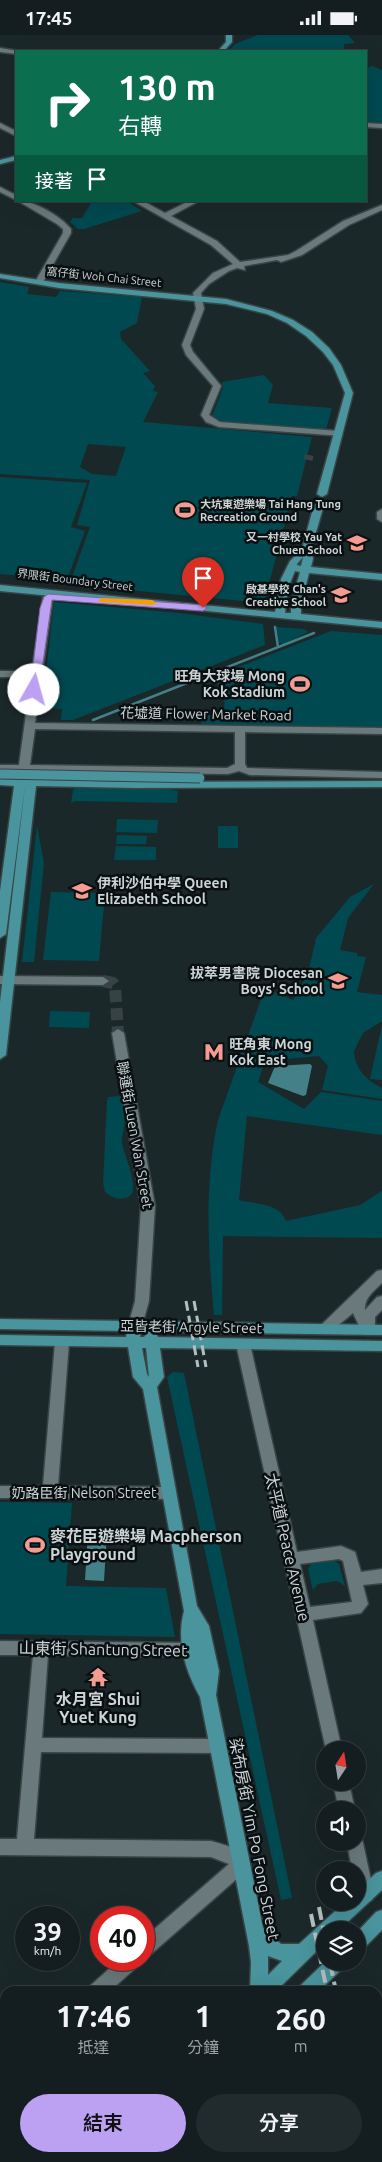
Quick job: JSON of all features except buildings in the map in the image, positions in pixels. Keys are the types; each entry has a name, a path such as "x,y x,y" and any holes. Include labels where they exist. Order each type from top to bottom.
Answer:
{"main road":[{"path":"222,50 228,45 229,35"},
{"path":"0,162 14,157"},
{"name":"窩仔街 Woh Chai Street","path":"0,276 39,282 201,298 247,306 278,316 297,326 319,343 342,371 349,393 306,550"},
{"path":"280,611 287,571 294,558 306,550 308,559 296,605 296,617"},
{"path":"291,566 305,570 382,577"},
{"path":"286,583 295,573 305,570"},
{"name":"界限街 Boundary Street","path":"0,583 104,594 147,602"},
{"path":"0,588 49,595"},
{"name":"界限街 Boundary Street","path":"0,592 147,602 238,611 280,611 296,617 382,625"},
{"name":"界限街 Boundary Street","path":"280,611 284,619 296,622 322,620"},
{"path":"0,774 200,778 231,783"},
{"path":"0,782 145,785 231,783 382,785"},
{"path":"0,935 25,782"},
{"path":"0,1055 4,980 25,782"},
{"name":"亞皆老街 Argyle Street","path":"0,1324 375,1330"},
{"name":"染布房街 Yim Po Fong Street","path":"134,1326 134,1343 140,1377 150,1386 191,1611 186,1628 199,1650 196,1677 208,1695 255,1931 260,1962 259,1986"},
{"name":"染布房街 Yim Po Fong Street","path":"149,1327 157,1377 150,1386"},
{"path":"375,1330 382,1341"},
{"name":"亞皆老街 Argyle Street","path":"0,1340 382,1346"},
{"path":"366,1894 382,1879"},
{"path":"335,1921 347,1911"},
{"path":"366,1934 382,1919"},
{"path":"255,1931 271,1950 288,1954 303,1952"},
{"path":"269,1986 316,1939"},
{"path":"312,1986 328,1971"}],"street":[{"path":"0,49 15,52"},
{"path":"0,125 15,133"},
{"path":"367,125 382,126"},
{"path":"0,189 15,197"},
{"path":"24,202 60,222 67,229 67,233 39,282"},
{"path":"139,202 214,243 240,266"},
{"path":"166,216 193,202"},
{"path":"339,434 219,424 207,419 205,413 217,384 192,357 186,345 200,309 201,298 222,277 240,266 277,261 299,253 346,223 382,207"},
{"path":"382,513 382,519"},
{"path":"25,782 24,768 36,674 45,608 49,595"},
{"path":"0,674 36,674"},
{"name":"花墟道 Flower Market Road","path":"30,726 382,731"},
{"path":"240,728 240,764 243,770 250,772 382,775"},
{"path":"0,768 228,771 235,770 240,764"},
{"path":"4,980 103,981"},
{"name":"聯運街 Luen Wan Street","path":"118,1033 148,1206 142,1301 134,1326"},
{"path":"324,1329 335,1322 382,1275"},
{"path":"360,1295 358,1308 375,1330"},
{"path":"375,1330 368,1315 382,1301"},
{"path":"50,1493 62,1342"},
{"name":"太平道 Peace Avenue","path":"243,1344 332,1741"},
{"name":"奶路臣街 Nelson Street","path":"0,1493 168,1493"},
{"path":"290,1559 347,1553 350,1557 356,1579 360,1599 356,1608 303,1615"},
{"path":"356,1579 382,1576"},
{"name":"山東街 Shantung Street","path":"0,1648 199,1650"},
{"path":"25,1847 41,1648"},
{"path":"33,1745 217,1746"},
{"path":"0,1847 211,1849 228,1854 242,1863 155,1939"},
{"path":"103,1986 120,1971"}],"shaded area":[{"path":"258,35 348,35 355,43 344,44 344,50 229,50 235,44"},
{"path":"372,66 382,70 382,124 367,122 367,68"},
{"path":"91,202 128,202 142,211 84,229 78,229 70,222 73,218 82,218"},
{"path":"0,282 29,287 27,294 56,297 60,291 142,297 137,323 120,332 121,339 150,371 143,373 155,386 153,391 158,392 143,422 312,437 297,496 292,496 264,603 87,586 88,581 71,580 90,527 77,525 90,480 0,474","holes":["88,444 126,447 116,476 92,474 80,467"]},
{"path":"264,375 273,385 268,403 332,408 326,429 221,421 212,416 223,388 222,382"},
{"path":"0,477 87,483 71,527 85,531 67,580 0,574"},
{"path":"54,602 179,613 263,624 265,645 73,720 61,720 62,709 42,708"},
{"path":"276,627 304,629 308,632 284,644 279,643"},
{"name":"旺角大球場 Mong Kok Stadium","path":"331,631 382,635 382,727 201,725 201,711 224,711 225,690 210,678"},
{"path":"77,787 167,789 178,791 177,803 75,801 71,803 73,790"},
{"path":"117,819 158,820 157,833 116,832"},
{"path":"37,826 44,863 34,962 22,962"},
{"path":"218,826 238,826 238,848 218,848"},
{"path":"117,835 147,836 146,844 116,844"},
{"path":"116,846 156,847 156,860 114,860"},
{"path":"374,884 348,918 340,950 357,953 357,956 366,957 357,992 382,995 382,1021 363,1033 354,1051 362,1073 382,1088 382,1099 322,1090 328,1066 319,1056 265,1061 258,1082 304,1109 321,1092 382,1101 382,1135 247,1116 239,1200 272,1207 283,1215 286,1221 360,1205 382,1191 382,1238 223,1236 222,1315 214,1315 208,1217 214,1144 218,1120 265,988 293,1000 308,973 316,938 350,897"},
{"path":"51,892 105,893 99,961 43,960"},
{"path":"50,1011 90,1012 89,1028 49,1027"},
{"path":"382,1025 382,1080 370,1079"},
{"path":"310,1064 312,1066 306,1095 303,1096 268,1083 275,1066"},
{"path":"121,1096 125,1119 122,1142 131,1173 133,1189 131,1195 120,1199 112,1197 105,1192 103,1183 107,1101 108,1097"},
{"path":"173,1372 184,1373 292,1898 281,1900 167,1377"},
{"name":"麥花臣遊樂場 Macpherson Playground","path":"0,1502 72,1503 66,1586 166,1588 175,1637 0,1634"},
{"path":"88,1532 107,1532 104,1581 85,1580"},
{"path":"333,1560 339,1564 345,1586 337,1581 318,1584 313,1590 308,1569 311,1564"}],"waterway":[{"path":"275,627 278,647"},
{"path":"93,720 314,633"}],"tunnel":[{"path":"308,460 309,455"},
{"path":"103,981 113,983 115,986 118,1033"}],"railway":[{"path":"186,1301 198,1367"},
{"path":"194,1301 206,1367"},
{"path":"320,1911 322,1921"},
{"path":"311,1914 326,1986"},
{"path":"332,1971 335,1986"}],"slow traffic":[{"path":"102,601 152,603"}],"place":[{"name":"大坑東遊樂場 Tai Hang Tung Recreation Ground","path":"185,510"},
{"name":"又一村學校 Yau Yat Chuen School","path":"357,543"},
{"name":"啟基學校 Chan's Creative School","path":"341,595"},
{"name":"旺角大球場 Mong Kok Stadium","path":"300,684"},
{"name":"伊利沙伯中學 Queen Elizabeth School","path":"82,891"},
{"name":"拔萃男書院 Diocesan Boys' School","path":"338,981"},
{"name":"旺角東 Mong Kok East","path":"214,1052"},
{"name":"麥花臣遊樂場 Macpherson Playground","path":"35,1545"},
{"name":"水月宮 Shui Yuet Kung","path":"98,1677"}],"route":[{"path":"34,690 48,597 128,601 203,608"}]}
